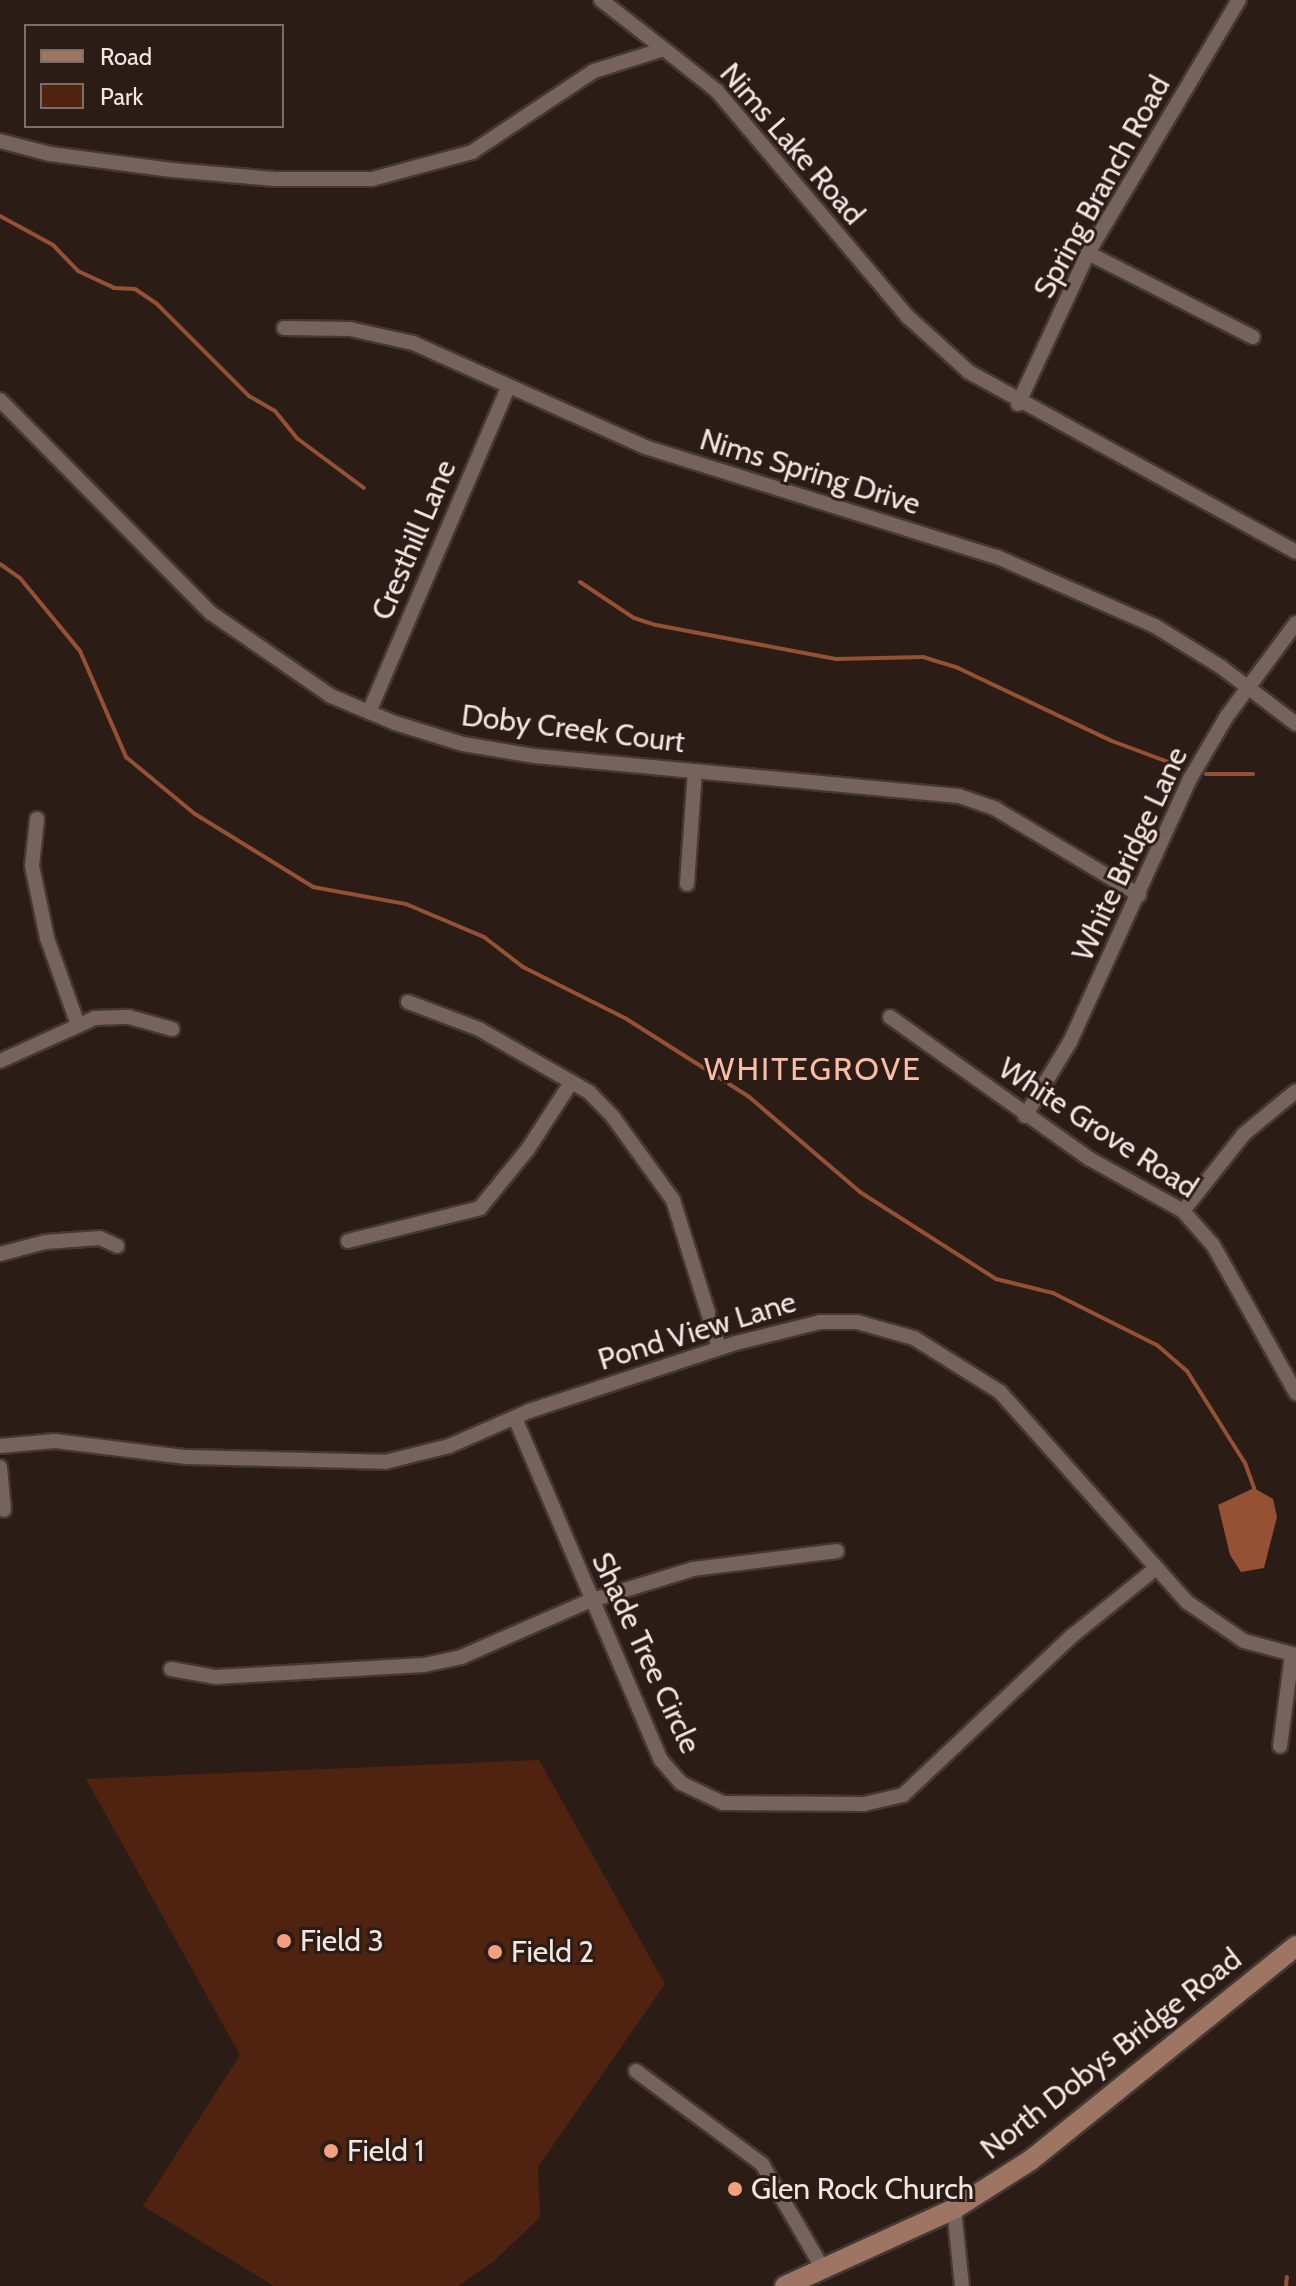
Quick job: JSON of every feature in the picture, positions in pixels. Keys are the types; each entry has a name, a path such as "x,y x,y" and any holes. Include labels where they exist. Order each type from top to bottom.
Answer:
{"street":[{"name":"Nims Lake Road","path":"601,0 717,91 908,317 969,372 1018,404 1296,552"},
{"name":"Spring Branch Road","path":"1018,404 1088,253 1239,0"},
{"path":"0,141 50,154 185,171 275,179 372,179 472,152 594,71 664,49"},
{"path":"1088,253 1253,337"},
{"name":"Nims Spring Drive","path":"284,328 383,334 413,343 645,447 997,557 1096,596 1155,626 1296,724"},
{"name":"Cresthill Lane","path":"369,712 508,388"},
{"name":"Doby Creek Court","path":"0,400 211,613 271,659 369,712 463,744 695,771 959,796 996,809 1139,895"},
{"name":"White Bridge Lane","path":"1025,1116 1070,1042 1190,779 1296,623"},
{"path":"687,884 695,771"},
{"path":"37,819 32,866 47,938 78,1025"},
{"path":"408,1002 479,1029 570,1084 589,1092 613,1117 673,1200 719,1348"},
{"path":"0,1061 95,1018 129,1017 172,1029"},
{"name":"White Grove Road","path":"890,1017 1025,1116 1183,1211 1213,1245 1296,1393"},
{"path":"348,1241 480,1208 570,1084"},
{"path":"1183,1211 1244,1134 1296,1091"},
{"path":"0,1254 45,1242 100,1238 117,1246"},
{"name":"Pond View Lane","path":"0,1446 55,1441 186,1457 385,1462 449,1446 515,1418 719,1348 820,1322 857,1322 914,1338 1000,1392 1155,1569 1222,1630 1294,1655"},
{"name":"Shade Tree Circle","path":"515,1418 589,1601 661,1760 681,1783 723,1803 864,1804 890,1800 913,1789 1072,1636 1155,1569"},
{"path":"0,1467 4,1510"},
{"path":"171,1669 216,1677 424,1665 461,1657 589,1601 732,1561 837,1551"},
{"path":"1280,1746 1294,1655"},
{"name":"North Dobys Bridge Road","path":"785,2286 954,2209 1031,2160 1296,1946"},
{"path":"636,2071 762,2164 823,2269"},
{"path":"954,2209 962,2286"}],"green space":[{"path":"539,1760 665,1984 538,2167 540,2217 493,2262 458,2286 274,2286 143,2206 240,2055 86,1779"}],"shaded area":[{"path":"1254,1488 1273,1499 1277,1517 1264,1568 1241,1572 1230,1555 1218,1505"}],"waterway":[{"path":"0,216 53,245 78,271 114,288 135,289 156,303 249,396 275,411 298,439 364,488"},
{"path":"0,564 20,578 80,651 126,757 195,814 313,887 406,904 484,937 523,967 625,1018 748,1096 860,1192 996,1279 1053,1293 1157,1345 1187,1371 1245,1463 1254,1488"},
{"path":"580,582 634,618 656,625 836,659 923,657 958,668 1112,741 1174,764"},
{"path":"1206,774 1253,774"},
{"path":"1286,2286 1287,2277"}],"place":[{"name":"Field 3","path":"284,1941"},
{"name":"Field 2","path":"495,1952"},
{"name":"Field 1","path":"331,2151"},
{"name":"Glen Rock Church","path":"735,2189"}],"district":[{"name":"WHITEGROVE","path":"813,1069"}]}
